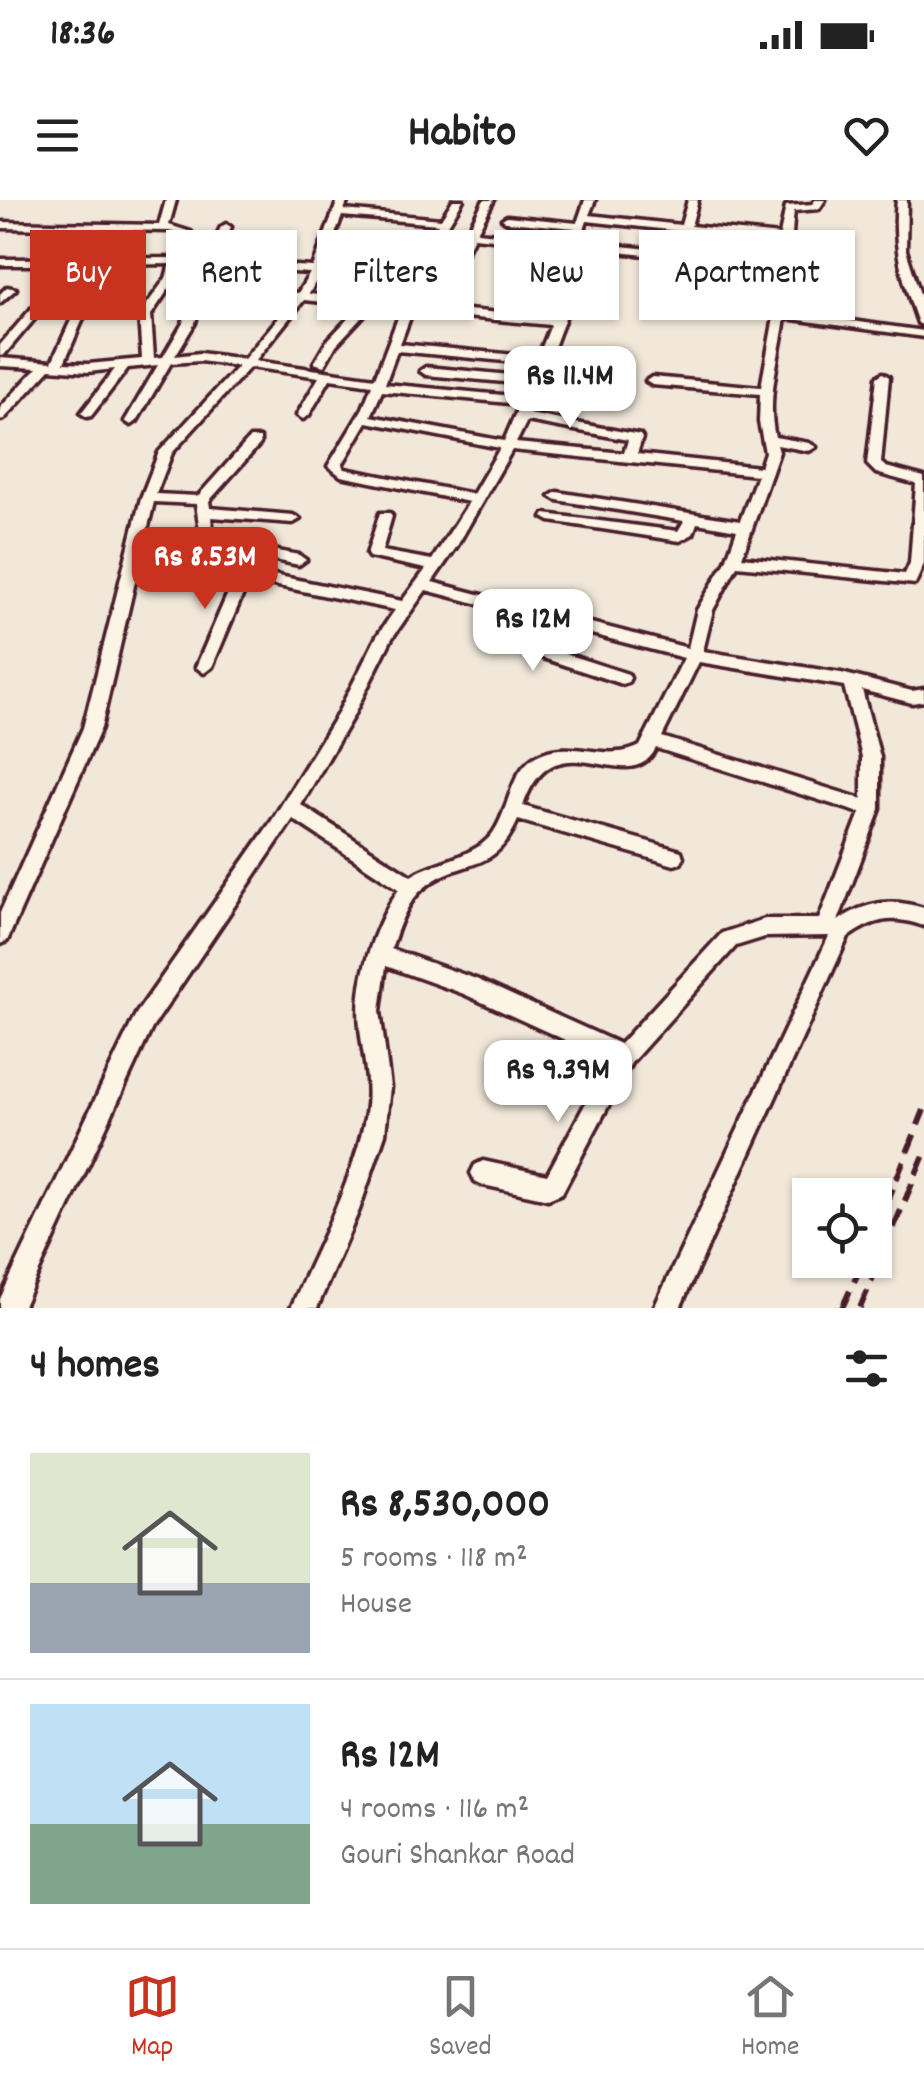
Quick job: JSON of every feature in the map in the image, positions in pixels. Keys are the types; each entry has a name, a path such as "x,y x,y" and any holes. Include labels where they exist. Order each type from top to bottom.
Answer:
{"street":[{"path":"162,228 171,200"},
{"path":"330,230 341,206 442,227 458,200"},
{"path":"474,230 489,200"},
{"path":"685,229 693,200"},
{"path":"786,230 789,208 816,207 820,200"},
{"path":"902,200 898,228 900,262 924,323"},
{"path":"505,224 695,230"},
{"path":"0,225 174,230"},
{"path":"9,1308 144,1022 290,807 345,716 385,636 438,566 508,446 557,322 582,225"},
{"path":"474,234 582,225 639,237"},
{"path":"224,230 226,226"},
{"path":"0,262 30,262"},
{"path":"0,935 92,728 103,694 118,607 148,498 166,452 247,363 317,271"},
{"path":"148,362 145,315 166,287"},
{"path":"0,300 10,289"},
{"path":"297,295 370,303 331,343 303,414"},
{"path":"474,314 557,322"},
{"path":"0,352 30,316"},
{"path":"0,416 51,366 73,320"},
{"path":"130,421 189,320"},
{"path":"402,320 379,385 336,462 336,469 475,499"},
{"path":"304,1308 356,1183 377,1112 380,1078 368,998 380,955 412,886 426,876 486,852 506,829 524,784 544,758 560,754 617,761 636,758 646,751 694,655 705,610 733,561 766,472 772,452 765,422 766,390 779,320"},
{"path":"841,320 924,334"},
{"path":"392,346 542,361"},
{"path":"0,362 51,366 200,357 323,369 379,385 524,409 636,438 628,458"},
{"path":"87,413 125,364"},
{"path":"426,371 534,380"},
{"path":"733,561 910,580 917,563 924,481 881,470 874,464 883,377"},
{"path":"652,381 766,390"},
{"path":"364,418 508,446 766,472"},
{"path":"769,440 808,447"},
{"path":"255,441 203,506 208,542 299,560"},
{"path":"557,496 744,526"},
{"path":"148,498 293,519"},
{"path":"385,516 374,554 438,566"},
{"path":"550,517 680,536 688,531 692,516"},
{"path":"131,568 244,574 406,606"},
{"path":"204,667 244,574"},
{"path":"425,585 694,655 851,681 912,697 924,695"},
{"path":"545,617 532,638 534,649 622,678"},
{"path":"483,1173 554,1185 623,1056 631,1052 692,976 730,939 765,928 826,928 871,809 872,757 851,681"},
{"path":"651,740 871,809"},
{"path":"290,807 412,886"},
{"path":"513,811 674,858"},
{"path":"668,1308 841,931 864,912 900,908 924,917"},
{"path":"380,955 468,986 623,1056"}],"railway":[{"path":"892,1190 924,1110"},
{"path":"860,1308 924,1155"},
{"path":"842,1308 856,1278"}]}
